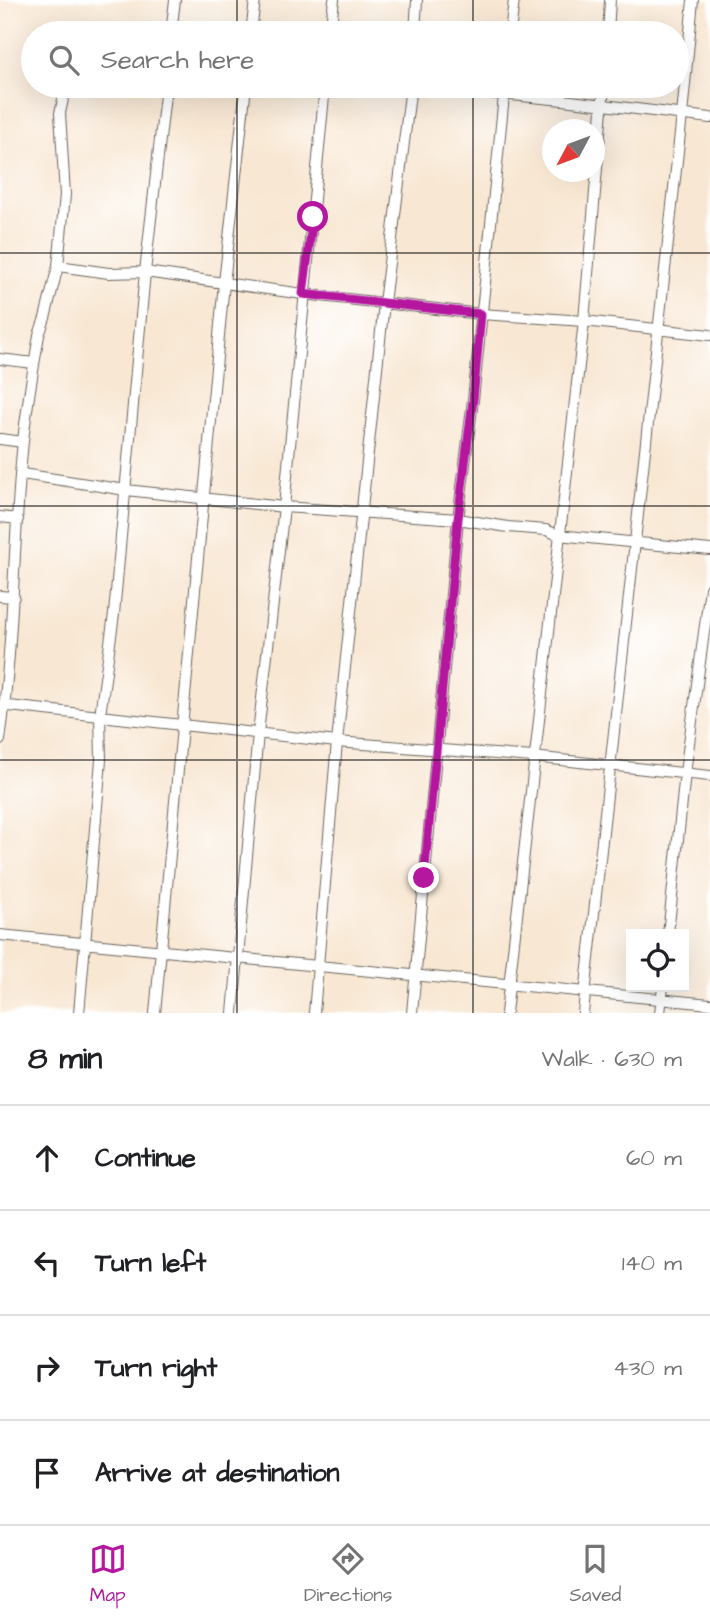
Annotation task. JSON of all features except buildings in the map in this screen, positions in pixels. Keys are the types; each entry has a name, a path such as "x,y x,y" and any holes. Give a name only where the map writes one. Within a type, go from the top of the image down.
{"street":[{"path":"172,21 175,0"},
{"path":"252,21 255,0"},
{"path":"332,21 334,0"},
{"path":"416,21 417,0"},
{"path":"511,21 513,0"},
{"path":"609,21 610,0"},
{"path":"689,42 693,0"},
{"path":"0,740 15,597 23,442 39,335 58,266 65,195 60,113 63,98"},
{"path":"79,1013 101,760 100,715 114,614 145,272 165,98"},
{"path":"155,1013 224,283 245,98"},
{"path":"233,1013 258,733 284,507 324,98"},
{"path":"314,1013 337,742 384,303 411,98"},
{"path":"412,1013 458,519 473,400 503,98"},
{"path":"554,98 710,118"},
{"path":"506,1013 584,320 603,98"},
{"path":"583,1013 684,98"},
{"path":"58,266 109,273 145,272 303,294 481,314 584,320 710,335"},
{"path":"0,359 34,363"},
{"path":"0,439 23,442"},
{"path":"22,474 126,490 284,507 458,519 546,530 558,535 710,550"},
{"path":"0,517 18,519"},
{"path":"669,929 685,773 710,588"},
{"path":"0,596 15,597"},
{"path":"3,705 337,742 533,757 710,776"},
{"path":"0,934 710,1004"},
{"path":"660,1013 662,992"}],"route":[{"path":"313,217 303,294 481,314 458,519 424,878"}]}
